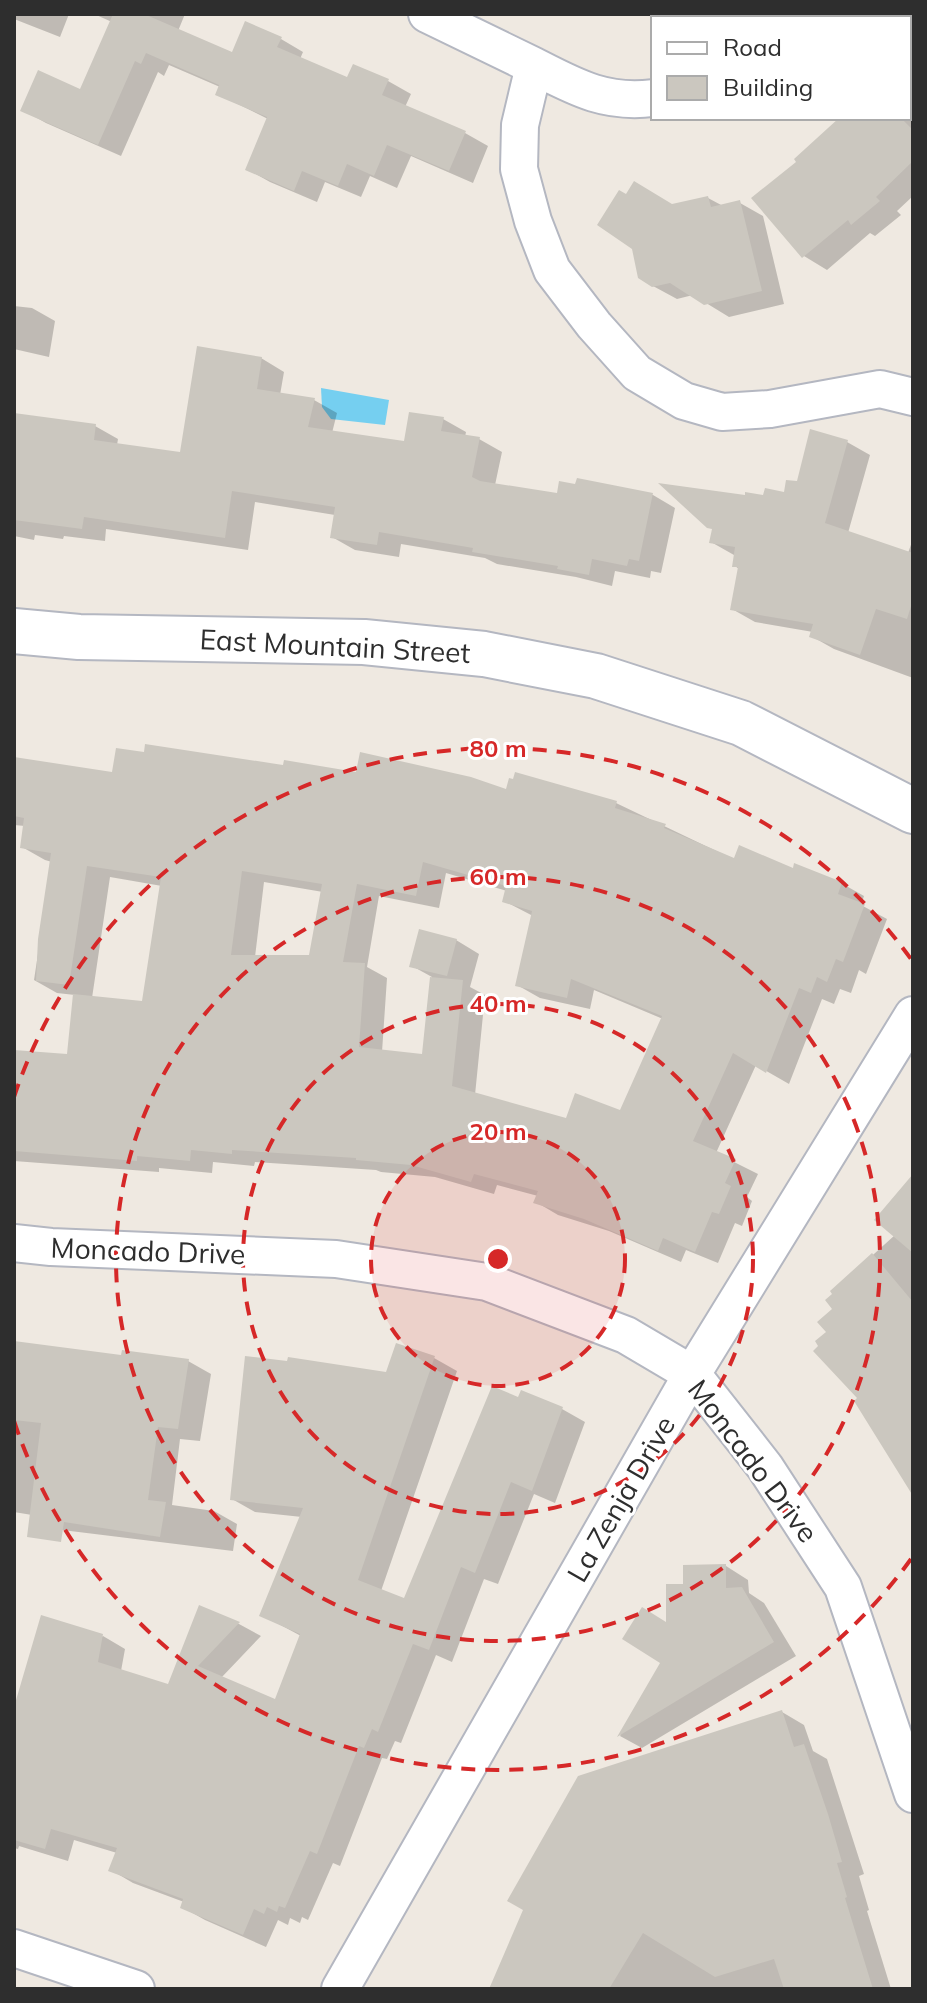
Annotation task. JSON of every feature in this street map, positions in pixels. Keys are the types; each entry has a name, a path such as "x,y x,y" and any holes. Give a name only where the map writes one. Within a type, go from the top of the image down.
{"street":[{"path":"427,14 577,88 627,101 651,98"},
{"path":"534,66 520,125 519,169 533,221 552,270 594,325 637,373 684,401 722,412 770,409 880,389 913,397"},
{"name":"East Mountain Street","path":"14,631 79,637 364,642 484,654 596,676 741,723 913,811"},
{"name":"La Zenja Drive","path":"340,1989 692,1374 913,1015"},
{"name":"Moncado Drive","path":"14,1243 336,1259 487,1282 626,1335 692,1374 765,1467 843,1587 913,1794"},
{"path":"14,1948 136,1989"}],"water":[{"path":"321,388 389,400 385,425 331,419 322,407"}],"building":[{"path":"113,14 144,14 232,52 245,21 282,37 277,47 347,77 353,64 389,79 382,95 466,131 449,171 387,145 374,176 347,164 338,186 302,171 294,191 245,170 267,117 215,95 219,85 146,53 141,64 135,61 98,145 20,111 38,70 80,89"},
{"path":"837,120 903,120 913,130 913,161 876,197 880,201 851,225 848,220 802,258 751,198 796,162 794,159"},
{"path":"634,181 672,204 708,196 711,207 740,200 762,291 704,305 670,283 652,287 638,278 632,249 597,225 619,190 626,194"},
{"path":"197,346 262,357 257,389 315,398 308,427 404,441 409,412 444,417 441,431 480,437 472,477 480,481 557,493 559,481 575,484 577,478 653,493 639,561 629,559 627,566 592,559 589,575 557,569 558,566 472,552 473,548 379,532 377,545 330,538 335,507 232,491 225,538 84,517 82,529 14,520 14,413 96,424 94,440 180,452"},
{"path":"810,429 848,440 825,523 913,553 913,600 907,619 876,609 860,655 809,637 813,624 730,610 738,567 732,567 735,547 709,543 712,529 707,528 658,483 745,495 745,492 763,495 765,488 784,492 786,480 797,481"},
{"path":"145,744 283,765 284,760 356,772 360,752 471,777 506,789 509,778 513,779 515,772 617,801 615,808 666,824 664,828 734,858 739,845 793,868 794,863 842,882 838,894 865,904 843,962 836,959 827,982 817,977 811,993 799,988 766,1073 733,1053 693,1141 736,1159 725,1183 731,1186 719,1214 712,1212 695,1252 663,1238 658,1251 584,1219 533,1203 538,1191 474,1174 471,1182 411,1165 232,1150 232,1154 191,1150 190,1161 137,1156 137,1161 14,1151 14,1050 67,1054 73,994 142,1001 161,877 87,866 69,985 36,981 38,939 51,853 20,848 24,818 14,816 14,757 112,772 116,748 144,752","holes":["423,862 506,886 502,902 532,911 515,986 567,998 571,979 662,1016 620,1110 575,1093 566,1118 452,1086 463,980 430,977 422,1054 359,1047 365,963 343,962 357,884 416,896","242,871 322,884 309,955 231,955"]},
{"path":"419,929 457,939 447,976 409,967"},
{"path":"913,1174 913,1253 874,1220"},
{"path":"872,1253 913,1302 913,1496 854,1401 857,1398 813,1351 818,1346 815,1341 826,1332 817,1322 832,1309 825,1300 832,1294 830,1291"},
{"path":"14,1341 121,1355 122,1350 189,1359 178,1429 158,1427 148,1500 166,1502 160,1537 64,1522 61,1542 27,1537 41,1423 14,1420"},
{"path":"396,1343 435,1356 358,1580 404,1598 492,1386 518,1397 521,1390 563,1407 532,1491 511,1482 475,1573 461,1567 429,1650 413,1644 378,1732 372,1729 364,1748 359,1746 317,1854 310,1851 285,1908 279,1906 277,1912 267,1907 264,1914 254,1909 243,1935 180,1908 183,1899 108,1871 117,1848 51,1829 45,1849 14,1840 14,1707 41,1615 103,1634 98,1662 168,1684 199,1605 240,1622 198,1666 275,1699 300,1634 259,1616 303,1508 230,1500 245,1356 287,1361 288,1357 386,1372"},
{"path":"726,1564 726,1588 742,1587 774,1642 617,1737 660,1663 622,1639 642,1607 666,1622 666,1584 683,1584 683,1565"},
{"path":"782,1710 794,1747 804,1744 828,1814 842,1862 837,1863 845,1898 873,1989 784,1989 774,1959 715,1977 643,1933 609,1989 489,1989 523,1910 507,1901 578,1776"}]}
